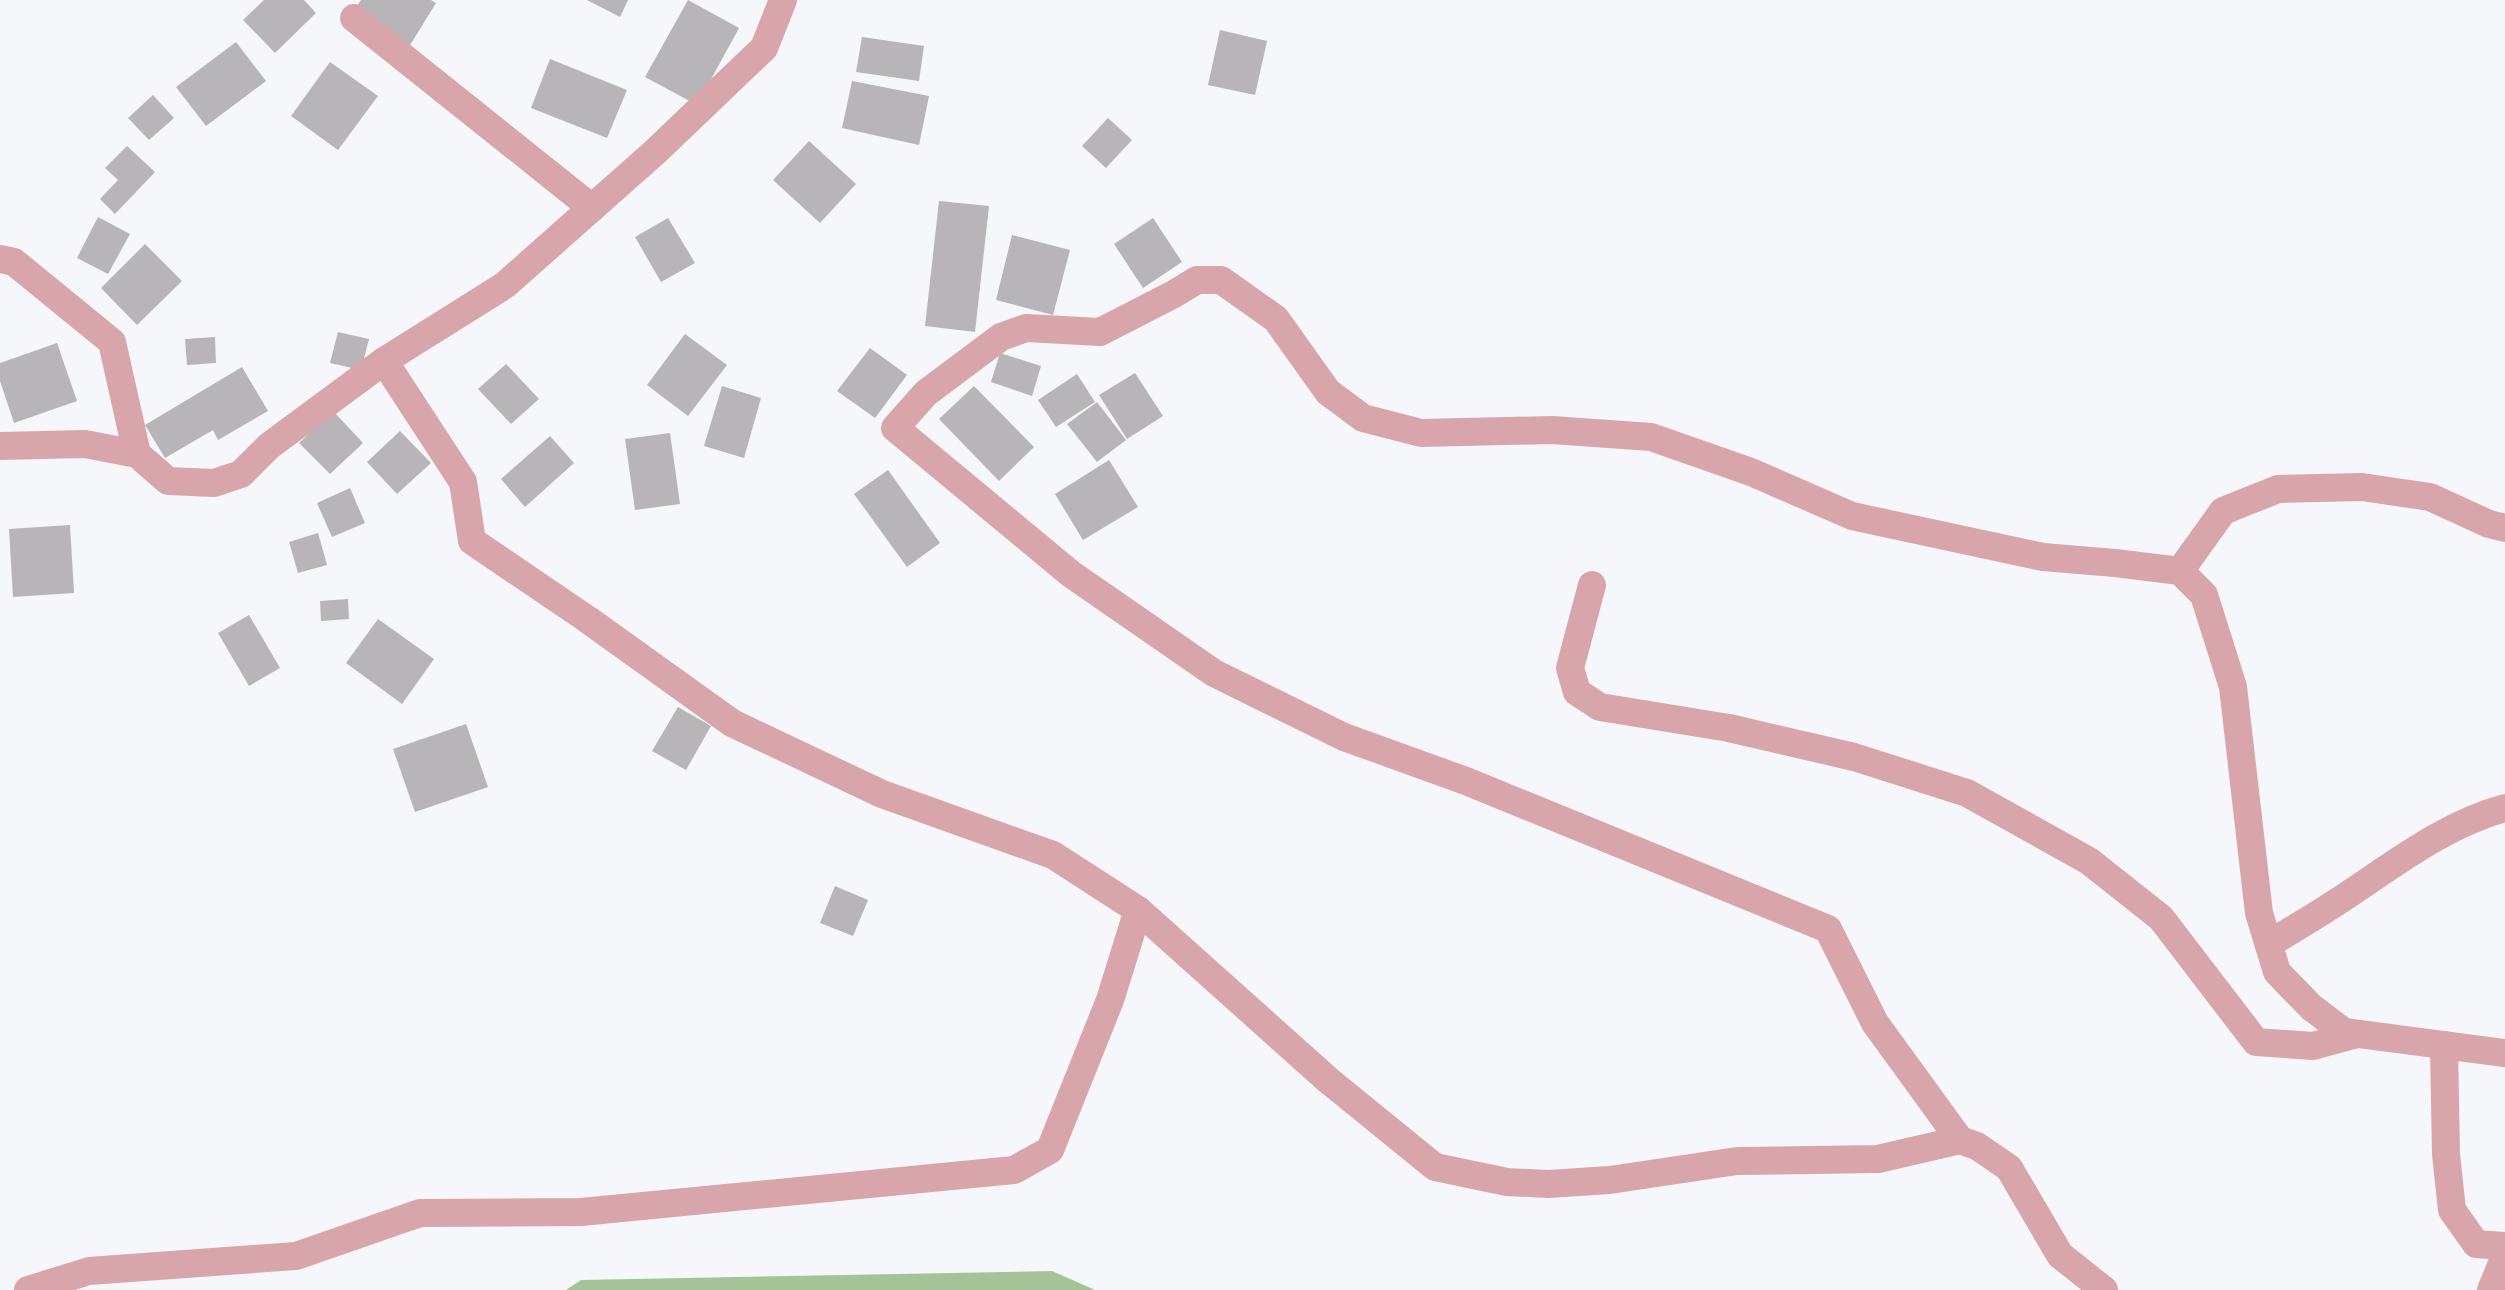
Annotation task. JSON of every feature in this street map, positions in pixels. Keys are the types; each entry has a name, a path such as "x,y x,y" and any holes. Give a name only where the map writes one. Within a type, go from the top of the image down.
{"street":[{"path":"0,446 85,444 137,454 168,481 214,483 241,474 269,446 384,361 505,285 592,208 764,48 783,0"},
{"path":"354,18 592,208"},
{"path":"0,259 14,262 112,342 137,454"},
{"path":"1960,1140 1875,1023 1828,928 1466,781 1344,737 1214,672 1071,574 894,428 926,393 1001,337 1026,328 1100,332 1174,294 1196,280 1221,280 1276,319 1328,392 1363,418 1421,433 1552,430 1651,437 1752,472 1852,516 2043,557 2115,562 2180,571 2204,595 2234,687 2259,913 2277,972 2304,1000 2344,1032 2505,1053"},
{"path":"384,361 463,482 472,541 732,723 882,794 1053,855 1138,910 1328,1080 1435,1167 1507,1182 1548,1184 1610,1180 1737,1161 1878,1159 1960,1140 1977,1146 2008,1168 2060,1255 2104,1290"},
{"path":"2180,571 2223,511 2278,489 2362,487 2430,497 2489,524 2505,528"},
{"path":"1592,586 1570,668 1577,692 1600,707 1729,728 1854,757 1967,793 2089,861 2161,918 2256,1042 2313,1046 2357,1034"},
{"path":"2269,944 2346,896 2412,850 2486,813 2505,808"},
{"path":"28,1290 89,1271 296,1256 420,1213 581,1212 1014,1170 1050,1150 1110,1000 1138,910"},
{"path":"2444,1045 2446,1154 2452,1210 2476,1244 2505,1246"},
{"path":"2491,1290 2505,1256"}],"green space":[{"path":"1052,1271 1095,1290 566,1290 581,1280"}],"building":[{"path":"264,0 304,0 316,13 275,53 243,20"},
{"path":"361,0 431,0 436,3 404,55 347,22"},
{"path":"587,0 628,0 620,17"},
{"path":"688,0 739,28 697,105 645,77"},
{"path":"1220,30 1267,41 1255,95 1208,85"},
{"path":"862,37 924,46 919,81 856,72"},
{"path":"236,42 266,81 206,126 176,87"},
{"path":"550,59 627,90 607,138 531,108"},
{"path":"330,62 378,96 338,150 291,116"},
{"path":"852,81 929,96 919,145 842,128"},
{"path":"153,95 174,118 149,140 128,118"},
{"path":"1108,118 1132,140 1106,168 1082,146"},
{"path":"809,141 856,184 820,223 773,180"},
{"path":"127,146 155,172 115,214 100,199 118,180 105,168"},
{"path":"939,201 989,206 975,332 925,326"},
{"path":"98,217 130,234 108,274 77,258"},
{"path":"668,218 695,263 661,282 635,237"},
{"path":"1153,218 1182,262 1143,288 1114,244"},
{"path":"1012,235 1070,250 1053,315 996,300"},
{"path":"145,244 182,281 137,325 101,288"},
{"path":"338,332 369,339 361,370 330,363"},
{"path":"685,334 727,365 688,416 647,385"},
{"path":"215,337 216,363 187,365 185,339"},
{"path":"57,343 77,401 14,423 0,381 0,363"},
{"path":"870,348 907,375 875,418 837,391"},
{"path":"1000,353 1041,366 1032,396 991,382"},
{"path":"506,364 539,399 511,424 478,389"},
{"path":"242,367 268,411 218,440 213,430 165,458 145,425"},
{"path":"1135,373 1163,416 1127,439 1099,395"},
{"path":"1077,374 1095,402 1056,427 1038,400"},
{"path":"722,386 761,398 744,458 704,446"},
{"path":"974,386 1034,447 999,481 939,419"},
{"path":"1097,402 1126,440 1097,462 1067,424"},
{"path":"333,411 363,443 330,474 299,443"},
{"path":"400,431 431,463 397,494 367,462"},
{"path":"670,433 680,504 635,510 625,439"},
{"path":"550,436 574,463 525,507 501,479"},
{"path":"1109,460 1138,507 1083,540 1055,494"},
{"path":"888,470 940,543 907,567 854,494"},
{"path":"350,488 365,523 332,537 317,503"},
{"path":"70,525 74,593 13,597 9,529"},
{"path":"318,533 327,565 298,573 289,542"},
{"path":"348,599 349,619 321,621 320,601"},
{"path":"249,615 280,668 249,686 218,633"},
{"path":"378,619 434,659 402,704 346,663"},
{"path":"678,707 711,726 686,770 652,751"},
{"path":"466,724 488,787 415,812 393,749"},
{"path":"835,886 868,900 853,936 820,923"}]}
